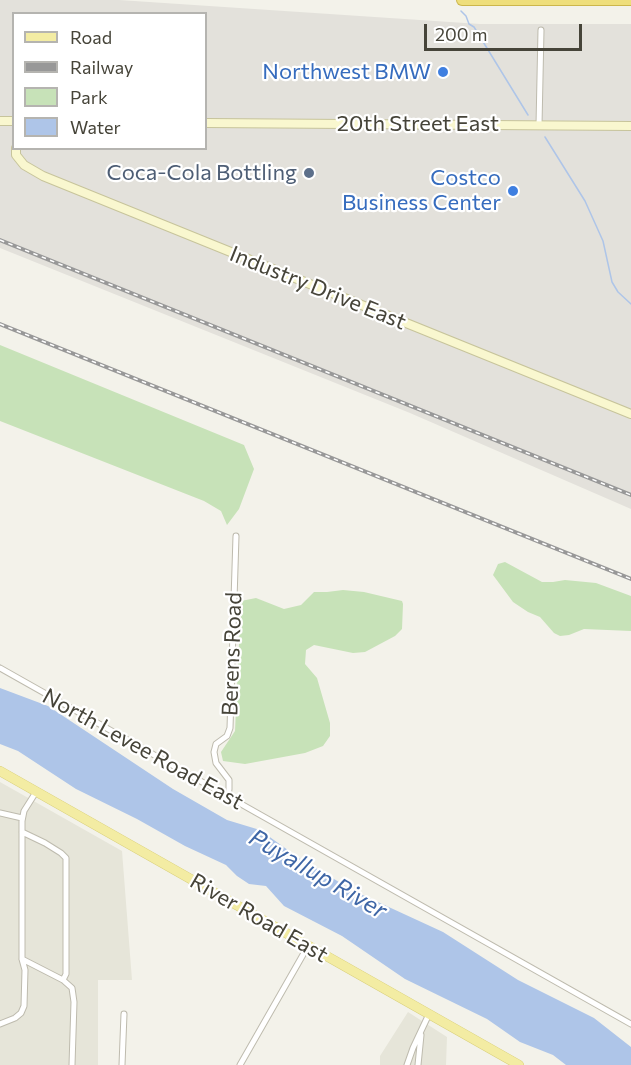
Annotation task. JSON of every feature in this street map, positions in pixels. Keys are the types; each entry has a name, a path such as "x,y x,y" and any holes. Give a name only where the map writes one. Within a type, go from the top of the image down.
{"highway":[{"path":"462,0 631,0"}],"main road":[{"name":"River Road East","path":"0,771 519,1065"}],"street":[{"path":"539,125 541,30"},
{"name":"20th Street East","path":"207,123 631,126"},
{"name":"Industry Drive East","path":"16,150 16,155 24,165 43,176 631,414"},
{"name":"Berens Road","path":"228,796 229,780 216,763 214,752 216,744 227,736 230,728 236,536"},
{"name":"North Levee Road East","path":"0,668 631,1024"},
{"path":"0,1024 15,1018 23,1009 25,970 22,959 22,818 36,792"},
{"path":"0,813 22,818"},
{"path":"22,832 45,843 66,858 66,974 63,980"},
{"path":"240,1065 308,946"},
{"path":"22,959 63,980 72,988 72,1065"},
{"path":"122,1065 124,1014"},
{"path":"407,1065 429,1014"},
{"path":"418,1065 421,1033"}],"shaded area":[{"path":"0,0 119,0 480,24 631,24 631,509 410,413 0,248"},
{"path":"0,782 122,851 132,980 98,980 98,1065 0,1065"},
{"path":"408,1012 447,1037 446,1065 380,1065 380,1056"}],"green space":[{"path":"0,345 244,445 254,469 239,509 227,525 221,511 204,501 0,421"},
{"path":"505,562 542,582 565,580 596,583 631,596 631,631 584,629 569,635 560,636 554,633 540,617 513,602 493,575 498,564"},
{"path":"343,590 364,592 402,601 402,629 395,636 365,652 353,653 314,645 306,650 305,664 317,678 330,723 330,736 323,746 305,753 245,764 223,761 221,752 235,731 241,601 256,598 284,609 301,605 314,592"}],"water":[{"name":"Puyallup River","path":"0,688 48,706 173,789 227,820 260,830 299,858 354,891 443,932 518,980 594,1018 631,1047 631,1065 566,1065 553,1055 520,1042 487,1019 405,979 342,936 284,906 266,886 249,884 226,865 76,789 18,751 0,744"}],"waterway":[{"path":"461,11 469,24 474,27 528,115"},
{"path":"545,137 585,201 603,241 612,282 618,292 631,304"}],"railway":[{"path":"0,240 631,495"},
{"path":"0,324 631,579"}],"place":[{"name":"Northwest BMW","path":"443,72"},
{"name":"Coca-Cola Bottling","path":"309,173"},
{"name":"Costco Business Center","path":"513,191"}]}
